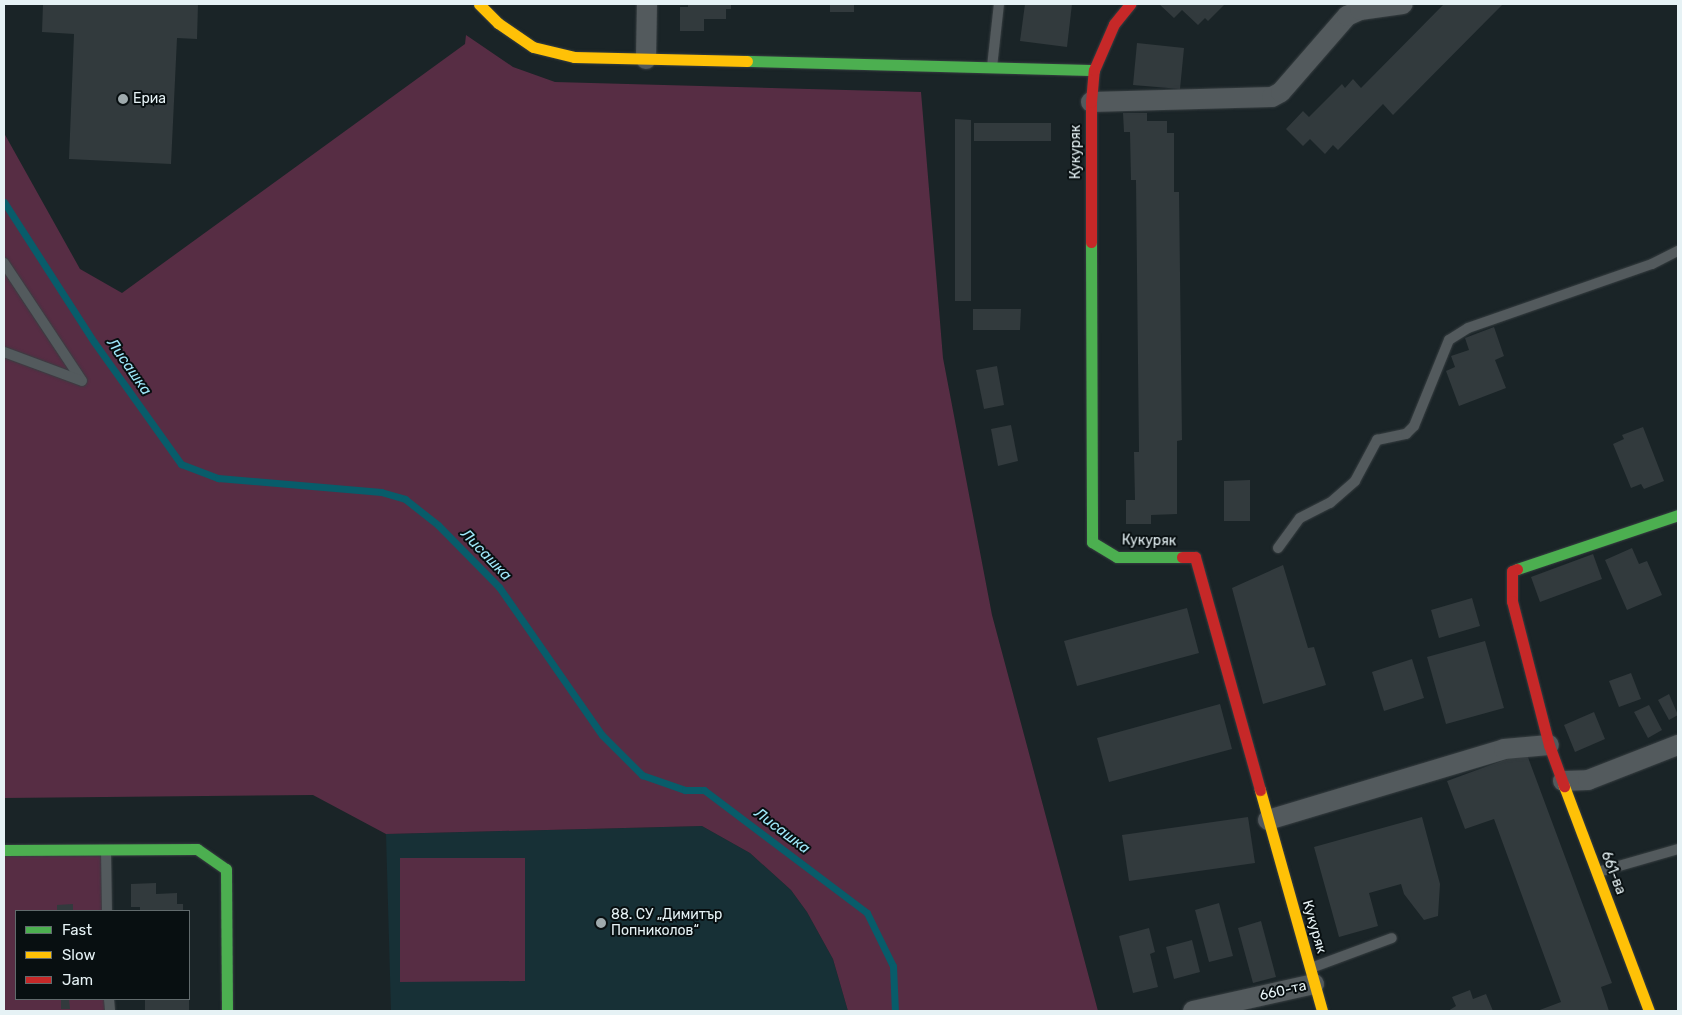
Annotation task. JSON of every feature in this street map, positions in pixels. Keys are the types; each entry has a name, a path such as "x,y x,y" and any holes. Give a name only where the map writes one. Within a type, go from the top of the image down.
{"street":[{"path":"479,4 498,23 533,46 574,57 1094,70"},
{"path":"646,59 647,4"},
{"name":"Кукуряк","path":"1130,4 1114,24 1094,70 1091,102 1092,542 1117,557 1195,557 1322,1011"},
{"path":"1091,102 1272,97 1281,92 1347,16 1360,10 1403,4"},
{"name":"661-ва","path":"1649,1011 1549,745 1512,601 1512,571 1678,515"},
{"path":"1268,820 1504,749 1549,745"},
{"path":"1563,781 1588,780 1678,745"},
{"path":"4,850 197,849 226,869 226,1011"},
{"name":"660-та","path":"1194,1011 1312,976"}],"lane":[{"path":"992,67 999,4"},
{"path":"1278,548 1300,518 1330,503 1355,481 1377,440 1406,434 1414,426 1449,340 1468,328 1652,264 1678,251"},
{"path":"4,263 82,380 4,352"},
{"path":"106,850 107,910"},
{"path":"1597,873 1678,850"},
{"path":"1312,976 1392,938"}],"shaded area":[{"path":"466,35 513,67 555,82 921,92 943,358 992,615 1098,1011 848,1011 833,959 807,912 791,890 750,853 702,826 386,834 313,795 4,798 4,133 80,269 122,293 465,44"},
{"name":"88. СУ „Димитър Попниколов“","path":"702,826 750,853 791,890 807,912 833,959 848,1011 391,1011 386,834"},
{"path":"4,850 106,850 107,910 15,910 15,1000 109,1000 110,1011 4,1011"},
{"path":"400,858 525,858 525,981 400,982"}],"building":[{"name":"Ериа","path":"43,4 198,4 197,39 177,38 171,164 69,159 74,34 42,32"},
{"path":"688,4 731,4 731,9 726,9 726,19 704,19 704,31 680,31 680,7 688,7"},
{"path":"830,4 854,4 854,12 830,12"},
{"path":"1025,4 1072,4 1067,47 1020,41"},
{"path":"1159,4 1225,4 1208,21 1205,18 1198,25 1182,10 1174,18"},
{"path":"1444,4 1503,4 1393,115 1383,104 1338,150 1333,145 1325,154 1310,139 1303,146 1286,129 1303,111 1309,117 1342,84 1345,88 1353,79 1361,88"},
{"path":"1137,43 1184,48 1180,89 1133,85"},
{"path":"1123,113 1147,113 1147,121 1167,121 1167,133 1174,133 1174,192 1179,192 1182,440 1177,441 1177,514 1151,515 1151,524 1126,524 1126,500 1135,500 1134,452 1139,452 1136,180 1131,180 1130,132 1124,132"},
{"path":"955,119 971,120 971,301 955,301"},
{"path":"974,123 1051,123 1051,141 974,141"},
{"path":"973,309 1021,309 1020,330 973,330"},
{"path":"1494,327 1504,356 1495,360 1506,388 1459,406 1446,371 1455,367 1451,356 1469,350 1465,338"},
{"path":"997,366 1004,405 984,409 976,370"},
{"path":"1011,425 1018,461 998,466 991,429"},
{"path":"1643,427 1664,481 1644,489 1641,484 1631,488 1613,444 1624,439 1622,435"},
{"path":"1250,480 1250,521 1224,521 1224,481"},
{"path":"1632,548 1639,564 1647,561 1662,595 1627,610 1605,560"},
{"path":"1593,554 1602,579 1540,602 1531,577"},
{"path":"1283,565 1308,648 1314,647 1326,685 1263,704 1232,588"},
{"path":"1472,598 1480,626 1439,638 1431,610"},
{"path":"1187,608 1199,653 1077,686 1064,641"},
{"path":"1485,641 1504,708 1446,724 1427,657"},
{"path":"1412,659 1424,698 1384,711 1372,672"},
{"path":"1631,673 1641,699 1619,707 1609,681"},
{"path":"1669,694 1678,715 1669,720 1658,700"},
{"path":"1220,704 1232,749 1109,782 1097,738"},
{"path":"1649,705 1662,730 1648,738 1634,712"},
{"path":"1594,712 1605,739 1575,752 1564,725"},
{"path":"1526,752 1612,983 1601,987 1609,1011 1537,1011 1561,1002 1494,819 1465,829 1447,781"},
{"path":"1248,817 1255,863 1129,881 1122,835"},
{"path":"1422,817 1440,884 1438,916 1424,920 1404,894 1401,884 1369,893 1378,926 1339,937 1314,847"},
{"path":"156,883 156,894 177,893 177,904 183,904 183,910 140,910 140,907 131,907 131,884"},
{"path":"1219,903 1233,956 1209,962 1195,910"},
{"path":"73,904 73,910 57,910 57,905"},
{"path":"1261,921 1276,977 1253,983 1238,928"},
{"path":"1149,928 1155,952 1150,954 1158,987 1133,993 1119,936"},
{"path":"1192,940 1200,972 1174,979 1166,947"},
{"path":"1470,990 1473,999 1486,994 1493,1011 1448,1011 1456,1006 1452,997"},
{"path":"61,1000 69,1000 70,1009 61,1009"},
{"path":"145,1000 189,1000 189,1011 145,1011"}],"waterway":[{"name":"Лисашка","path":"4,202 94,342 181,464 218,478 381,492 405,499 438,525 499,587 602,735 642,775 685,790 704,790 867,913 893,966 895,1011"}],"traffic: fast":[{"path":"747,61 1094,70"},
{"path":"1091,242 1092,542 1117,557 1182,557"},
{"path":"1517,569 1678,515"},
{"path":"4,850 197,849 226,869 227,1011"}],"traffic: slow":[{"path":"479,4 498,23 533,47 574,57 747,61"},
{"path":"1564,786 1649,1011"},
{"path":"1260,790 1322,1011"}],"traffic: jam":[{"path":"1091,242 1091,102 1094,70 1114,24 1130,4"},
{"path":"1182,557 1195,557 1260,790"},
{"path":"1517,569 1512,571 1512,601 1549,745 1564,786"}],"place":[{"name":"Ериа","path":"123,99"},
{"name":"88. СУ „Димитър Попниколов“","path":"601,923"}]}
